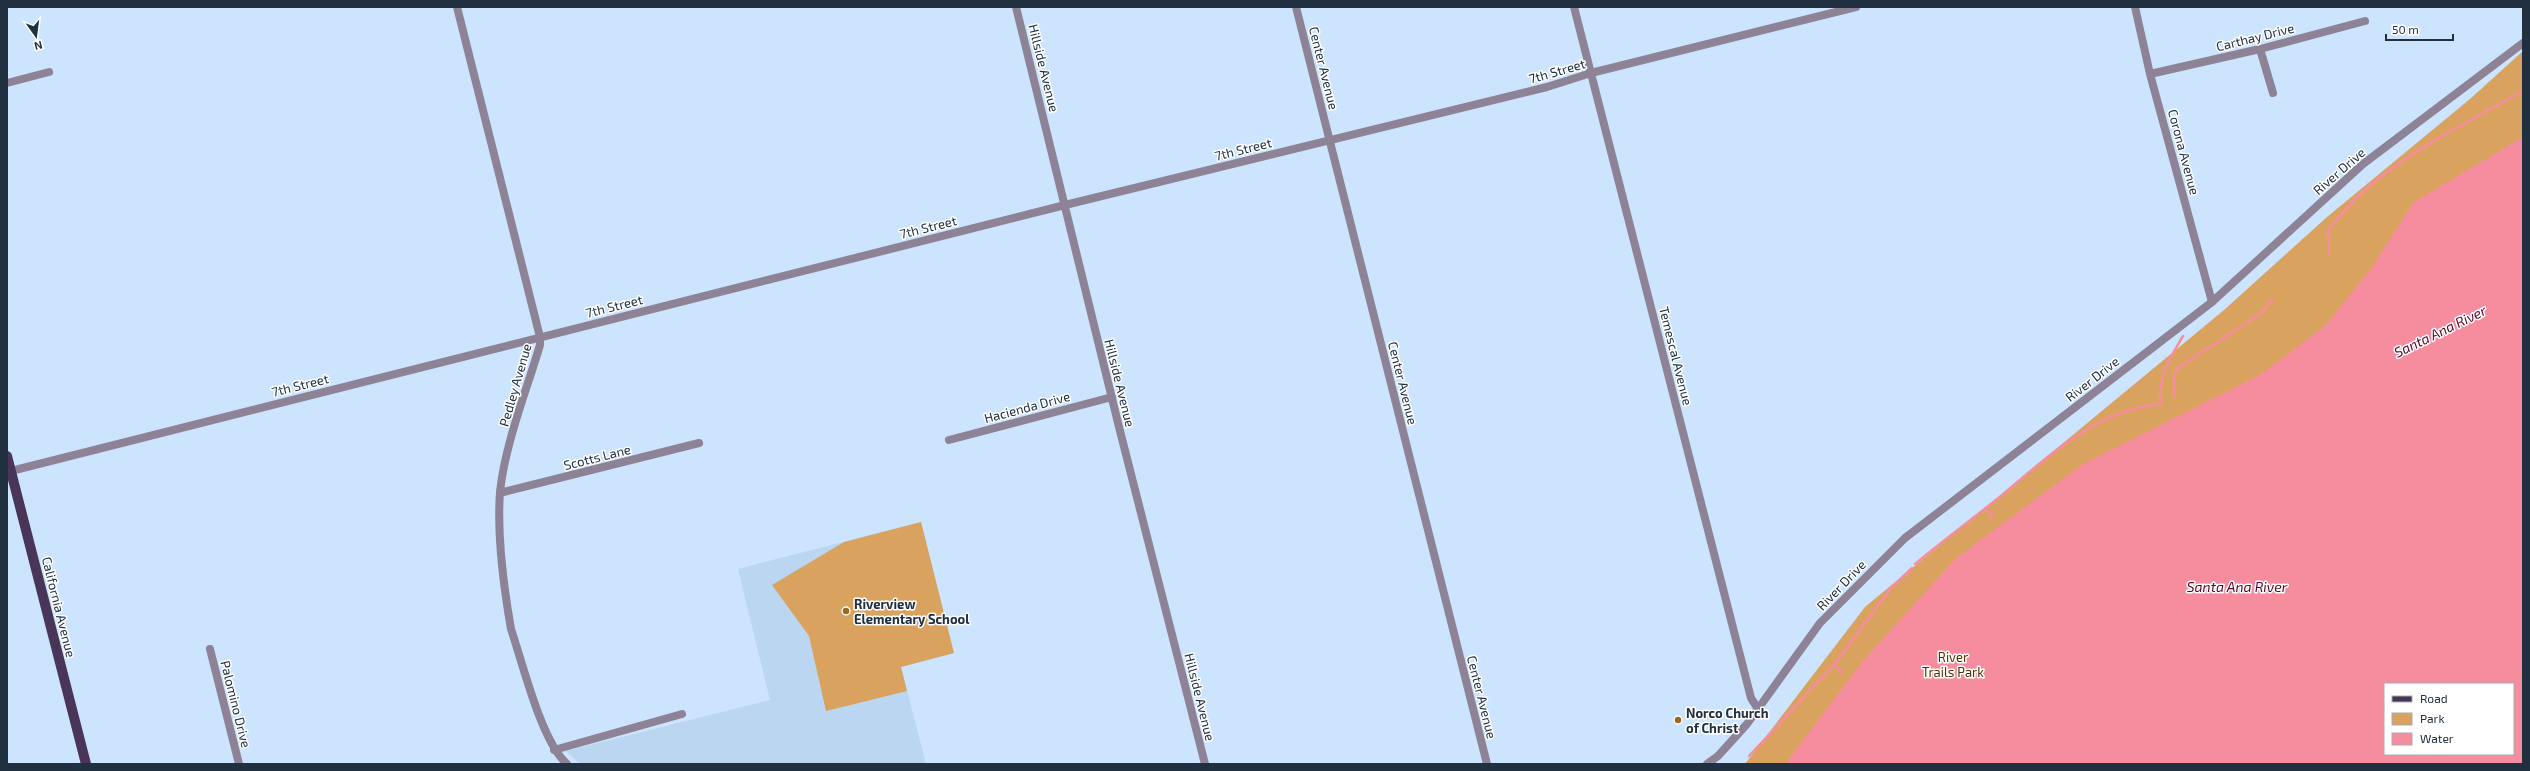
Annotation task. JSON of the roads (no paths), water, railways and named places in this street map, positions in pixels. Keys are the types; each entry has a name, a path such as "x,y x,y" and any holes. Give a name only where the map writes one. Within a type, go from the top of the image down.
{"main road":[{"name":"California Avenue","path":"7,456 9,472 86,764"}],"street":[{"name":"Pedley Avenue","path":"457,7 540,337 540,345 504,466 500,494 502,553 511,630 545,729 554,750 567,764"},
{"name":"Hillside Avenue","path":"1016,7 1066,205 1112,397 1205,764"},
{"name":"Center Avenue","path":"1296,7 1487,764"},
{"name":"Temescal Avenue","path":"1574,7 1751,698 1758,709"},
{"name":"7th Street","path":"9,472 1066,205 1547,87 1591,73 1856,7"},
{"name":"Corona Avenue","path":"2135,7 2150,74 2212,302"},
{"name":"Carthay Drive","path":"2150,74 2260,49 2365,21"},
{"name":"River Drive","path":"1707,764 1718,756 1758,709 1820,623 1904,538 2212,302 2363,164 2523,44"},
{"path":"2260,49 2273,93"},
{"path":"7,83 49,72"},
{"name":"Hacienda Drive","path":"949,440 1112,397"},
{"name":"Scotts Lane","path":"500,494 699,443"},
{"name":"Palomino Drive","path":"210,649 239,764"},
{"path":"554,750 682,714"}],"water":[{"name":"Santa Ana River","path":"2523,137 2523,764 1787,764 1789,759 1863,661 1955,559 2083,464 2260,375 2325,326 2372,267 2414,202"}],"waterway":[{"path":"2329,253 2328,230 2352,202 2374,182 2414,153 2523,91"},
{"path":"2174,396 2174,375 2179,367 2260,314 2273,299"},
{"path":"1915,564 2055,451 2074,438 2093,426 2114,416 2136,408 2160,404 2163,376 2183,336"},
{"path":"1986,508 1992,517"},
{"path":"1834,665 1891,588 1912,568"},
{"path":"1749,756 1834,665 1842,672"}],"place":[{"name":"Riverview Elementary School","path":"846,611"},
{"name":"Norco Church of Christ","path":"1678,720"}],"park label":[{"name":"River Trails Park","path":"1953,664"}]}
